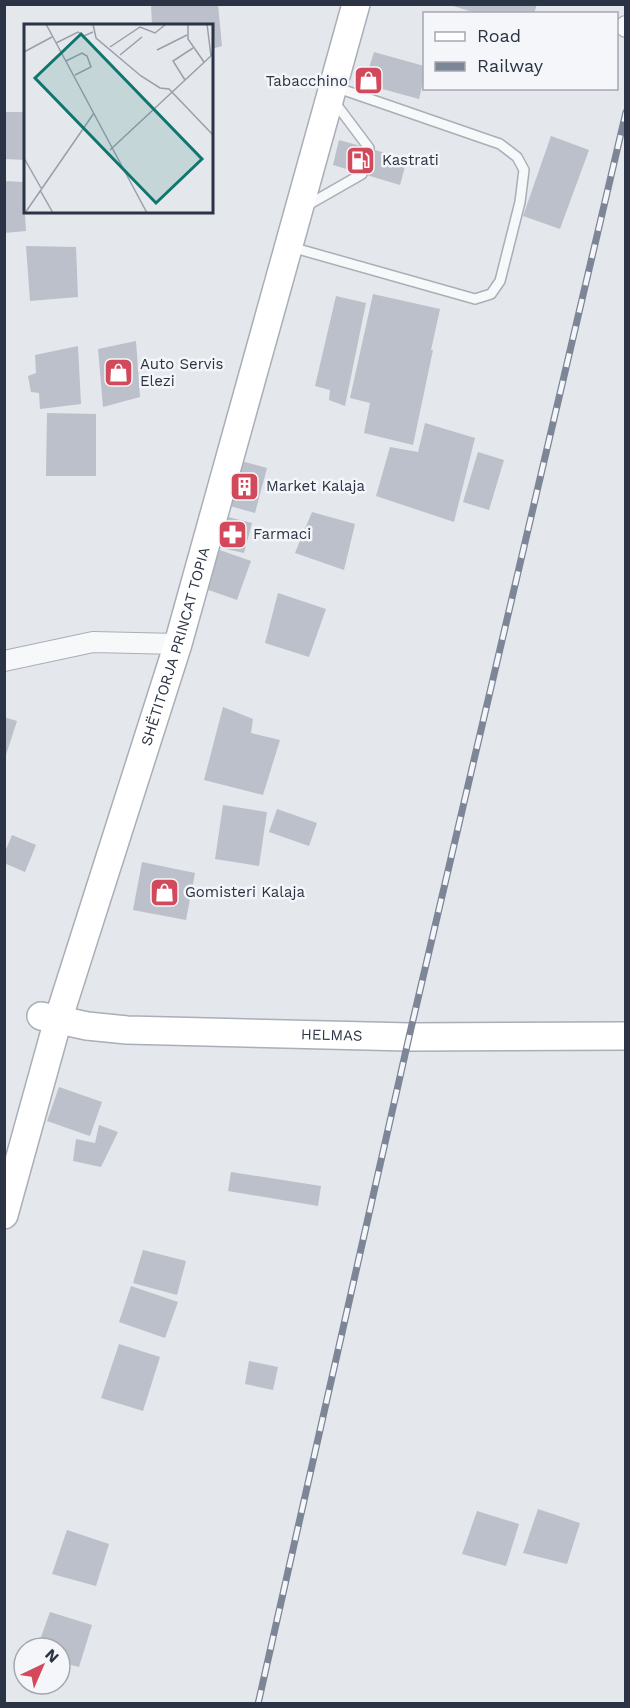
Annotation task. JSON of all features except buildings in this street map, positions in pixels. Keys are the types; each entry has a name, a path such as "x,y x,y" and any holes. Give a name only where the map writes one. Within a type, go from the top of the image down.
{"main road":[{"name":"SHËTITORJA PRINCAT TOPIA","path":"4,1215 49,1018 178,644 356,4"},
{"name":"HELMAS","path":"49,1018 127,1030 408,1036 626,1036"}],"street":[{"path":"4,661 93,642 178,644"}],"lane":[{"path":"332,91 369,148"},
{"path":"288,247 475,299 491,294 500,281 520,202 524,170 517,157 500,144 332,91"},
{"path":"298,210 362,174"}],"railway":[{"path":"258,1704 409,1037 626,112"}],"place":[{"name":"Tabacchino","path":"369,81"},
{"name":"Kastrati","path":"361,160"},
{"name":"Auto Servis Elezi","path":"119,373"},
{"name":"Market Kalaja","path":"245,486"},
{"name":"Farmaci","path":"232,534"},
{"name":"Gomisteri Kalaja","path":"164,892"}]}
